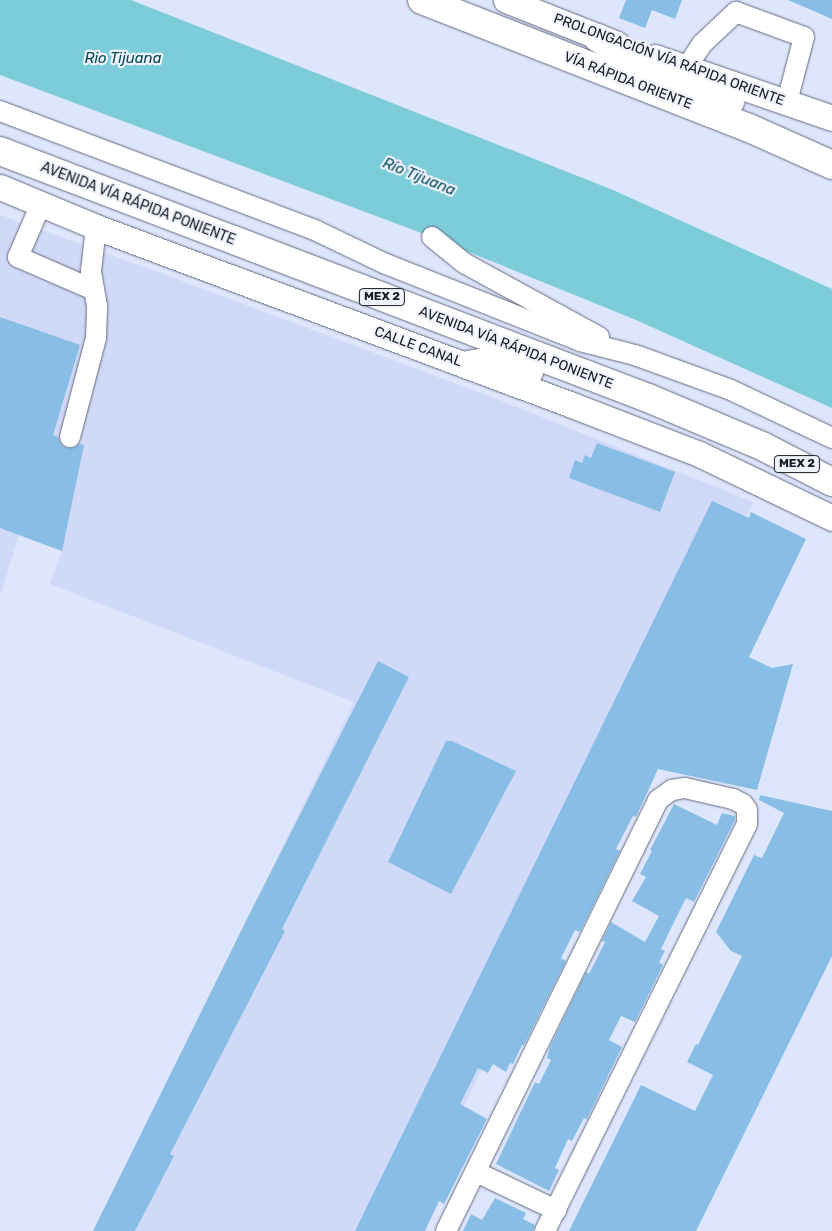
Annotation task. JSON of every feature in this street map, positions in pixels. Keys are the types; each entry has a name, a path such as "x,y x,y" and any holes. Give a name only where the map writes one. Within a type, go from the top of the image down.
{"highway":[{"name":"VÍA RÁPIDA ORIENTE","path":"422,0 749,128 832,165"},
{"path":"598,38 651,68 832,146"},
{"name":"AVENIDA VÍA RÁPIDA PONIENTE","path":"0,151 639,395 762,446 832,482"},
{"path":"468,365 495,360 731,445 762,446"}],"main road":[{"name":"PROLONGACIÓN VÍA RÁPIDA ORIENTE","path":"506,0 598,38 832,118"},
{"name":"CALLE CANAL","path":"0,186 96,226 468,365 699,454 832,518"}],"street":[{"path":"686,68 702,44 736,12 804,37 787,102"},
{"path":"0,111 317,231 386,264 580,341 634,355 731,390 832,438"},
{"path":"41,204 18,257 94,290"},
{"path":"70,437 96,338 98,320 91,271 96,226"},
{"path":"432,236 464,264 634,355"},
{"path":"446,1231 658,800 672,790 686,788 733,799 743,804 747,810 747,824 545,1231"},
{"path":"476,1172 556,1210"}],"shaded area":[{"path":"0,215 502,401 753,502 468,1098 400,1231 93,1231 354,702 50,584 62,551 19,535 0,596"}],"water":[{"name":"Rio Tijuana","path":"0,0 131,0 613,190 832,289 832,408 636,320 432,237 0,75"}],"building":[{"path":"626,0 682,0 675,19 652,10 645,28 619,18"},
{"path":"788,0 832,0 832,19"},
{"path":"0,317 80,345 53,435 58,437 61,445 67,448 74,448 79,444 84,445 62,551 0,528"},
{"path":"597,443 675,472 660,512 569,478 575,460 582,463 585,455 591,458"},
{"path":"712,501 749,518 751,512 806,539 749,657 772,668 793,664 757,790 658,769 636,817 633,816 616,849 620,851 580,932 575,930 561,958 566,961 513,1064 510,1063 506,1072 493,1064 488,1073 478,1068 460,1104 487,1119 444,1204 439,1201 425,1231 355,1231"},
{"path":"378,661 409,677 282,929 285,931 170,1154 174,1156 135,1231 93,1231 249,915"},
{"path":"446,741 452,741 516,771 451,894 388,862"},
{"path":"760,795 832,811 832,956 696,1231 569,1231 641,1085 695,1111 713,1075 687,1062 696,1044 698,1045 742,956 731,951 716,932 754,855 762,858 784,813 759,800"},
{"path":"674,804 717,825 722,813 735,816 735,820 694,902 686,898 673,924 661,949 665,951 659,962 663,965 635,1022 621,1016 609,1040 622,1047 587,1119 584,1118 572,1141 568,1139 555,1168 559,1170 549,1191 496,1164 535,1082 539,1084 551,1060 547,1058 550,1047 586,972 589,974 605,942 602,941 611,922 645,942 659,916 632,901 646,877 640,874 652,851 650,850"},
{"path":"495,1198 526,1213 523,1219 535,1225 533,1231 463,1231 471,1214 482,1220"}],"water label":[{"name":"Río Tijuana","path":"419,177"}]}
